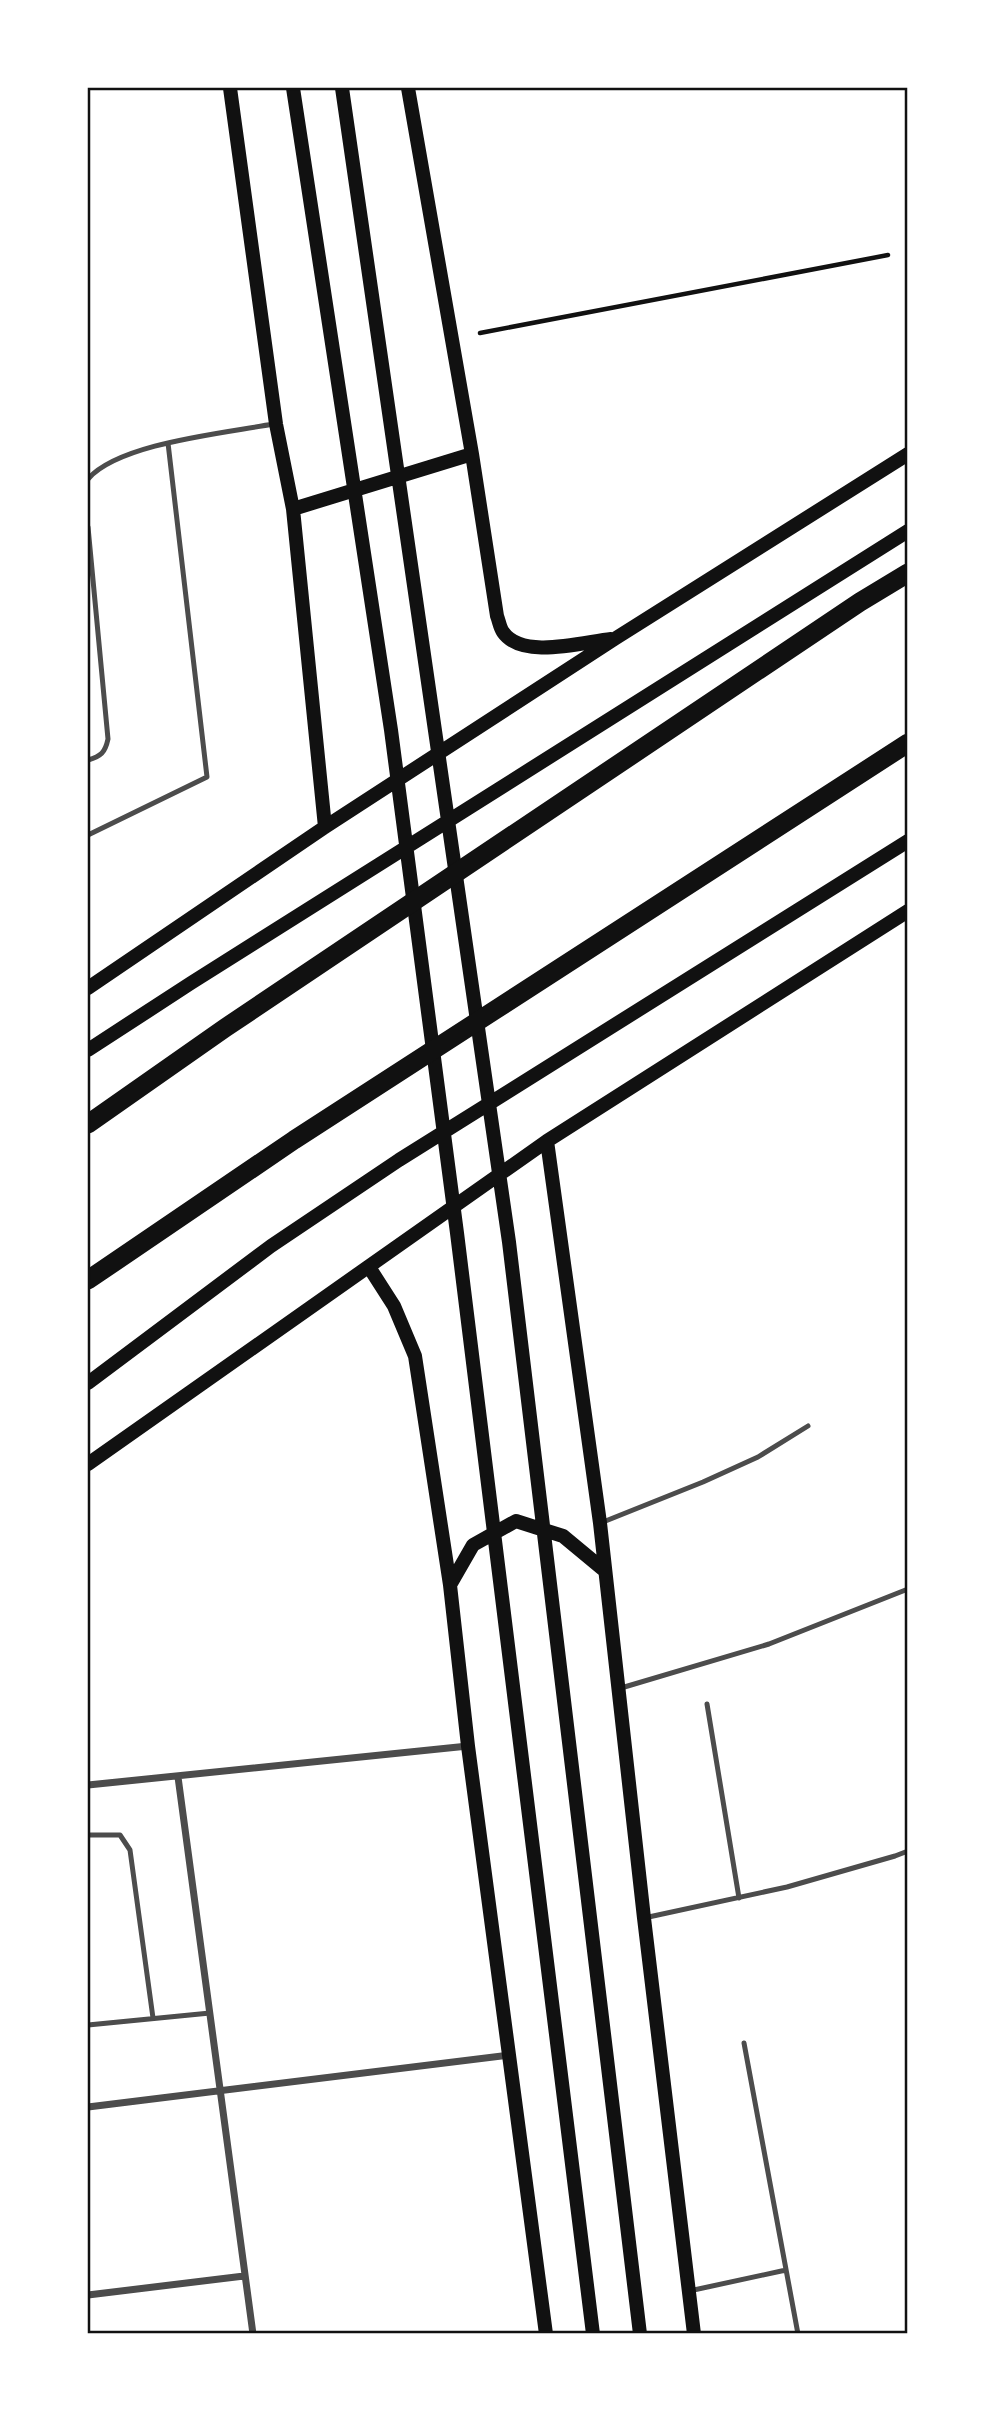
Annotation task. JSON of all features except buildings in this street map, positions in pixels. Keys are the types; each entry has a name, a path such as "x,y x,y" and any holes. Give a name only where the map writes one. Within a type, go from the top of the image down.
{"highway":[{"path":"88,1124 237,1020 836,617 908,573"},
{"path":"88,1280 294,1140 908,743"}],"main road":[{"path":"230,88 276,424 293,509 325,827"},
{"path":"293,88 391,730 460,1260 593,2333"},
{"path":"342,88 509,1242 640,2333"},
{"path":"408,88 472,454 490,581 503,633 517,644 537,649 616,638"},
{"path":"293,509 472,454"},
{"path":"88,988 325,827 616,638 908,454"},
{"path":"88,1050 908,531"},
{"path":"88,1383 271,1246 399,1160 908,842"},
{"path":"88,1464 547,1141 908,911"},
{"path":"547,1141 600,1523 694,2333"},
{"path":"369,1267 394,1306 415,1356 450,1585 468,1746 546,2333"},
{"path":"450,1585 473,1545 516,1521 563,1536 604,1570"}],"street":[{"path":"88,1785 468,1746"},
{"path":"177,1777 253,2333"},
{"path":"88,2107 510,2055"},
{"path":"88,2295 244,2276"}],"lane":[{"path":"88,479 105,465 168,443 276,424"},
{"path":"88,835 207,777 168,443"},
{"path":"88,527 107,739 106,749 101,756 88,760"},
{"path":"600,1523 747,1462 808,1426"},
{"path":"618,1688 769,1644 908,1589"},
{"path":"707,1704 739,1898"},
{"path":"88,1835 120,1835 130,1850 153,2018"},
{"path":"644,1918 811,1881 908,1851"},
{"path":"88,2025 210,2013"},
{"path":"744,2043 798,2333"},
{"path":"689,2291 786,2270"}],"path":[{"path":"452,338 888,255"}]}
